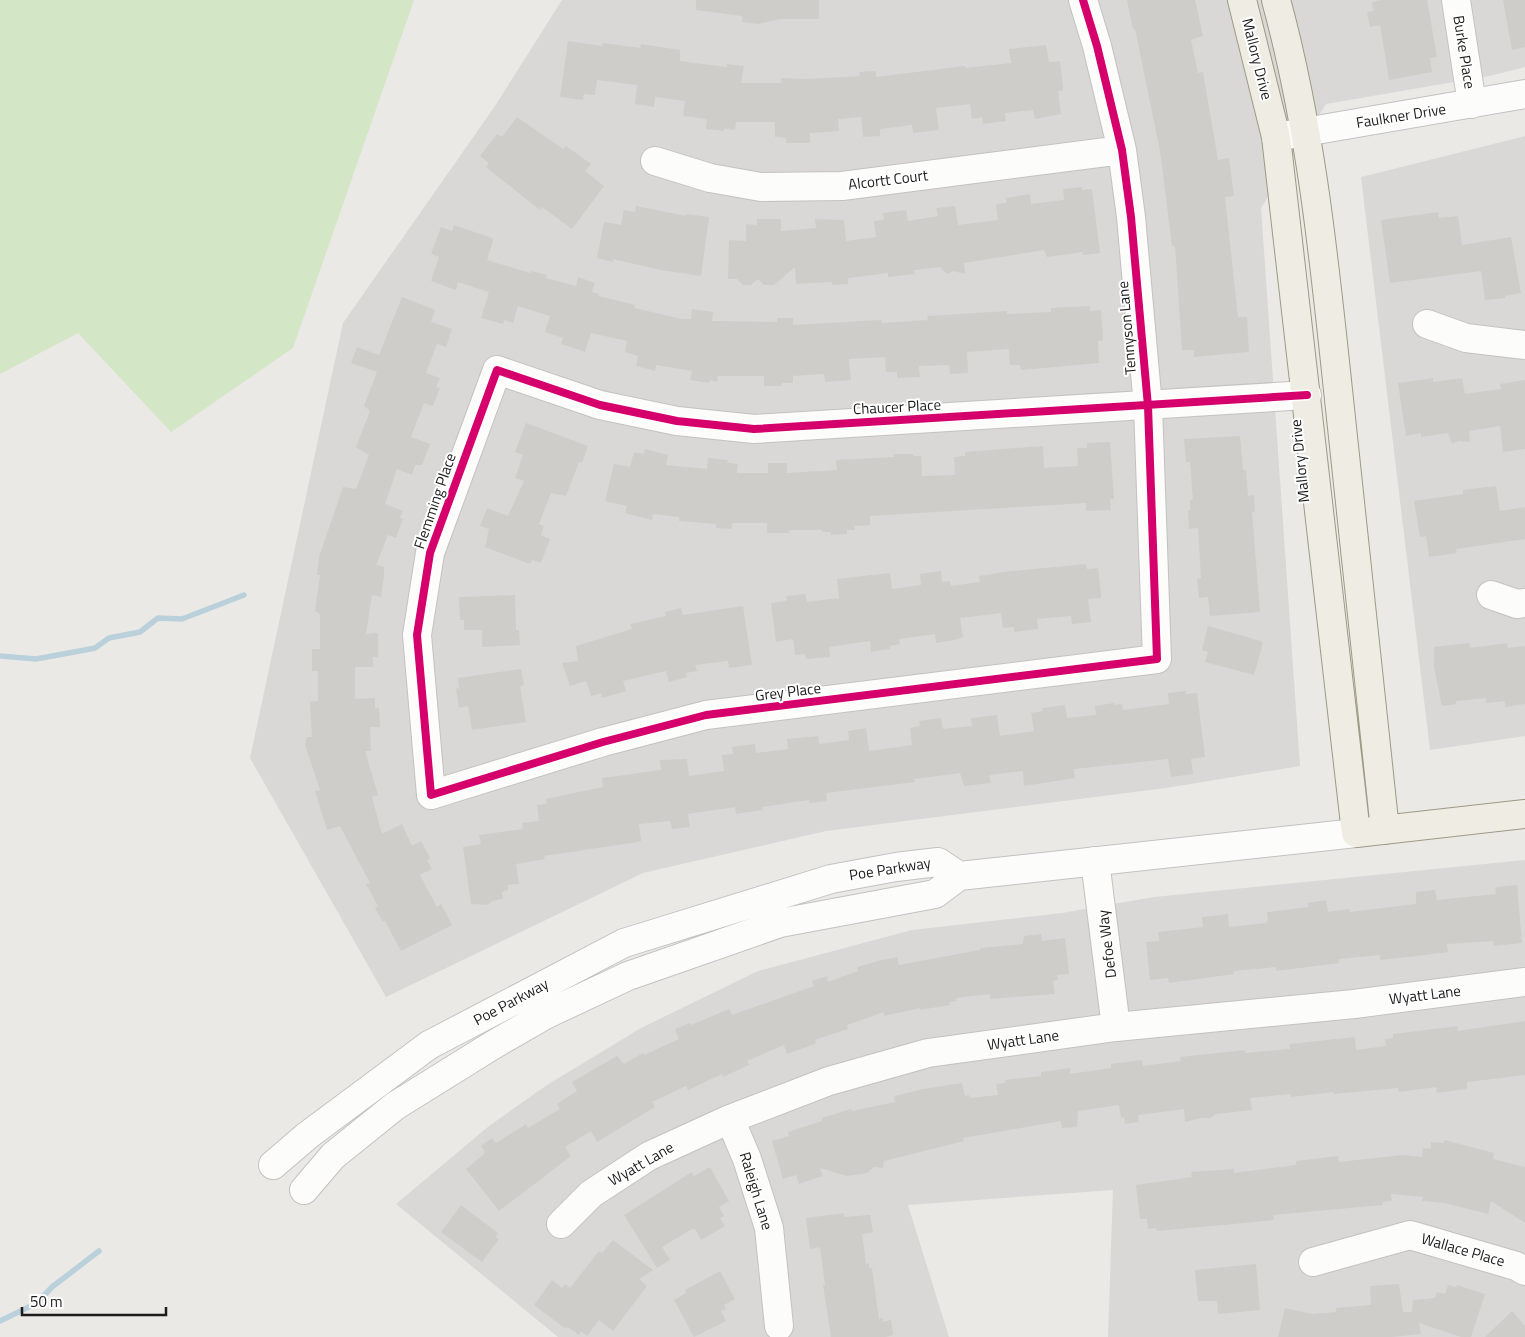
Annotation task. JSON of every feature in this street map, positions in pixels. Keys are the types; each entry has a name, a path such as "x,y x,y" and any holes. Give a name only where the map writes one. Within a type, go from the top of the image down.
{"main road":[{"name":"Mallory Drive","path":"1242,0 1276,137 1356,833"},
{"path":"1276,0 1292,60 1306,132 1330,306 1385,830"},
{"path":"1356,833 1525,814"}],"street":[{"name":"Tennyson Lane","path":"1083,0 1097,46 1122,150 1131,216 1148,406 1157,660"},
{"name":"Burke Place","path":"1456,0 1472,104"},
{"name":"Faulkner Drive","path":"1276,137 1525,94"},
{"name":"Alcortt Court","path":"655,161 710,178 761,187 842,186 1122,150"},
{"path":"1427,324 1466,338 1525,345"},
{"name":"Chaucer Place","path":"497,370 600,405 677,421 754,429 1307,395"},
{"name":"Flemming Place","path":"431,795 417,635 430,553 497,370"},
{"path":"1491,595 1517,604 1525,603"},
{"name":"Grey Place","path":"431,795 603,742 706,716 1157,660"},
{"path":"959,876 1356,833"},
{"name":"Defoe Way","path":"1095,861 1116,1027"},
{"name":"Poe Parkway","path":"273,1165 308,1135 429,1045 624,943 832,879 896,867 938,862 959,876 935,894 780,922 628,976 553,1011 493,1044 395,1106 333,1156 304,1190"},
{"name":"Wyatt Lane","path":"561,1224 591,1194 649,1156 730,1119 829,1080 928,1052 1116,1027 1354,1004 1525,982"},
{"name":"Raleigh Lane","path":"730,1119 747,1159 769,1228 779,1326"},
{"name":"Wallace Place","path":"1313,1262 1410,1235 1516,1266 1525,1271"}],"shaded area":[{"path":"562,0 1525,0 1525,67 1489,76 1326,104 1261,208 1300,766 1166,788 826,831 643,873 386,997 250,758 343,323 495,106"},
{"path":"1525,136 1525,736 1430,750 1361,177"},
{"path":"1525,860 1525,1337 1108,1337 1113,1190 908,1205 949,1337 558,1337 396,1204 489,1126 547,1085 641,1028 758,971 912,930 1062,913 1154,897"}],"green space":[{"path":"0,0 414,0 293,348 171,432 78,333 0,374"}],"building":[{"path":"696,0 819,0 819,19 780,19 758,24 742,22 742,16 696,10"},
{"path":"1127,0 1195,0 1203,36 1191,40 1198,73 1203,72 1218,160 1229,158 1234,196 1225,197 1238,317 1247,317 1249,352 1194,357 1194,350 1182,350 1175,246 1172,246 1160,151 1135,29 1133,29"},
{"path":"1381,0 1427,0 1437,57 1430,58 1432,72 1389,80 1380,25 1370,27 1367,12 1373,11 1372,2"},
{"path":"1503,0 1525,0 1525,47 1512,50"},
{"path":"568,41 602,46 603,43 640,48 641,44 680,50 680,61 727,67 727,64 744,66 741,83 781,83 781,78 807,79 860,76 859,72 876,71 876,77 965,66 965,68 1011,63 1009,49 1046,45 1049,62 1060,61 1063,88 1062,91 1058,91 1061,114 1035,119 1033,110 1005,113 1006,121 983,124 982,117 972,119 970,104 936,108 939,130 913,133 912,125 880,129 880,136 863,137 861,117 838,119 839,131 810,133 810,143 786,143 786,138 775,137 775,122 736,122 735,130 706,129 707,119 683,116 685,101 655,97 654,107 635,104 637,85 597,80 595,95 584,94 583,100 560,97"},
{"path":"517,117 563,149 566,146 591,164 585,171 604,186 572,229 542,207 540,210 526,199 486,167 489,163 480,156 497,134 502,137"},
{"path":"1082,187 1082,190 1092,189 1100,253 1083,255 1083,252 1047,257 1044,250 964,263 965,274 953,271 947,274 940,267 914,270 915,274 888,277 888,273 848,278 848,284 832,285 832,282 796,284 795,267 774,285 764,285 758,279 751,285 743,285 737,279 728,279 729,240 746,241 746,224 757,225 757,219 781,219 781,231 816,228 815,219 844,220 846,241 876,237 874,221 884,220 883,213 906,210 908,221 938,216 936,208 955,206 958,225 998,220 996,204 1006,203 1006,198 1030,194 1031,204 1064,200 1063,189"},
{"path":"636,206 686,216 686,214 709,217 701,276 661,270 613,259 613,262 597,258 604,222 621,225 624,210 635,212"},
{"path":"1438,212 1439,218 1458,216 1462,245 1511,237 1521,293 1505,296 1506,298 1485,300 1481,271 1390,283 1381,220"},
{"path":"454,225 492,238 493,241 487,260 530,273 531,271 547,275 546,278 576,286 578,277 595,283 592,292 599,294 598,296 635,305 634,308 682,319 691,319 692,309 713,312 712,321 777,322 777,318 793,318 793,325 881,320 882,323 928,320 927,316 1007,311 1007,314 1051,312 1051,308 1090,306 1090,311 1101,310 1103,340 1098,341 1099,363 1021,370 1020,365 1010,365 1009,349 967,352 968,373 950,374 949,365 919,366 920,377 897,378 897,372 886,372 885,357 849,359 851,380 825,382 824,374 793,376 793,383 782,383 782,386 764,386 764,376 718,376 717,382 710,380 709,383 690,380 692,371 656,365 655,371 636,366 638,356 625,352 627,341 591,333 585,352 561,344 563,338 545,332 550,316 518,306 513,323 504,320 503,324 481,318 489,292 458,282 456,290 431,281 439,257 431,254 441,227 452,231"},
{"path":"402,297 435,310 431,322 452,329 446,347 437,344 426,373 440,378 436,387 440,388 433,406 424,403 411,437 430,444 422,465 415,465 412,475 397,469 385,504 403,511 400,518 403,519 396,538 388,535 376,565 384,567 381,597 372,595 366,634 378,633 378,657 373,657 373,667 355,667 355,699 375,698 375,708 379,708 380,727 370,727 371,751 365,751 378,795 372,797 382,834 402,824 412,846 421,841 430,858 427,860 432,869 420,875 437,907 441,904 452,925 401,951 385,921 383,922 375,908 378,906 366,884 370,883 340,826 327,830 315,791 320,790 305,745 307,737 312,737 310,702 318,701 318,671 312,671 312,649 320,649 320,614 315,611 320,575 317,575 319,557 343,487 356,489 369,455 356,447 370,411 364,406 377,372 351,363 357,347 379,355"},
{"path":"1433,378 1433,382 1462,378 1465,394 1501,389 1500,384 1525,380 1525,449 1503,452 1500,426 1469,431 1470,442 1459,441 1452,444 1448,433 1421,437 1421,433 1406,436 1398,383"},
{"path":"526,423 588,446 582,463 579,462 566,496 551,493 539,524 544,526 541,535 550,539 541,563 532,560 530,564 485,547 489,529 480,526 487,508 508,516 524,481 515,478 523,455 515,452"},
{"path":"1240,436 1243,470 1246,470 1248,496 1254,495 1255,512 1252,512 1260,612 1210,616 1208,597 1199,598 1197,579 1201,578 1198,528 1189,529 1188,510 1190,510 1190,500 1193,500 1190,462 1186,462 1184,439"},
{"path":"1110,442 1114,499 1110,499 1111,510 1086,511 1086,503 870,516 870,525 854,526 855,530 847,530 847,534 831,535 831,532 822,532 822,530 789,530 789,533 767,533 767,523 732,523 732,529 716,528 716,524 679,521 679,517 653,514 652,520 625,513 627,506 605,501 614,464 630,467 634,452 644,454 645,449 668,455 666,465 707,469 708,458 728,460 727,463 738,464 737,473 768,473 768,463 787,463 787,473 837,470 836,460 894,457 894,454 913,454 914,456 921,456 922,476 955,475 954,457 965,456 965,452 1043,446 1044,468 1078,466 1077,448 1087,448 1087,443"},
{"path":"1496,486 1500,511 1525,507 1525,539 1456,549 1457,553 1429,557 1426,536 1420,537 1414,501 1463,494 1463,490"},
{"path":"1086,564 1087,569 1098,568 1101,594 1101,598 1088,599 1091,622 1072,624 1071,616 1037,619 1038,629 1014,632 1014,627 1003,628 1001,613 960,618 963,637 955,640 936,643 935,634 899,639 900,644 890,646 890,649 871,652 870,641 829,647 830,657 806,659 805,654 795,655 793,639 776,642 771,603 787,601 786,596 805,594 807,602 839,598 837,579 890,573 892,589 921,585 920,574 941,571 942,582 950,581 951,586 980,582 979,576 1003,572"},
{"path":"515,595 516,630 519,630 520,645 482,647 482,630 464,630 464,620 460,620 459,597"},
{"path":"743,606 752,665 729,668 728,661 695,665 697,671 686,673 687,677 669,682 666,671 623,681 626,691 602,698 601,693 591,696 586,681 570,686 562,663 578,661 576,646 632,629 630,624 666,616 665,612 681,608 683,615"},
{"path":"1208,626 1263,643 1254,675 1205,662 1208,652 1202,650"},
{"path":"1469,643 1470,648 1507,643 1508,648 1525,646 1525,704 1505,707 1505,701 1486,703 1486,698 1456,701 1456,704 1442,706 1434,667 1434,647"},
{"path":"521,669 524,685 520,686 526,722 472,730 468,706 459,708 456,689 459,688 458,678"},
{"path":"1186,691 1186,694 1197,693 1205,757 1191,759 1193,774 1171,777 1168,759 1074,769 1075,778 1024,786 1023,771 989,775 991,783 964,786 960,773 914,779 915,782 826,793 827,801 809,803 809,800 762,807 763,810 736,814 735,807 688,814 690,827 672,829 670,821 639,824 641,841 638,842 544,856 545,859 516,864 519,884 508,885 508,890 502,892 503,899 492,901 488,905 471,904 463,847 481,844 479,835 523,829 522,823 539,821 537,805 547,804 546,799 603,787 602,778 661,770 660,760 687,759 689,776 724,771 722,755 733,754 732,747 755,744 756,753 788,749 787,739 818,736 819,744 849,740 848,731 866,728 869,751 912,745 910,728 920,726 919,721 941,718 943,729 972,726 971,718 997,715 1000,736 1034,731 1031,713 1043,711 1042,708 1065,705 1067,718 1096,715 1095,706 1114,703 1114,705 1122,704 1123,710 1169,704 1168,693"},
{"path":"1517,885 1522,943 1494,946 1493,941 1447,944 1448,952 1408,957 1380,960 1380,955 1339,959 1339,963 1276,971 1276,967 1234,971 1234,974 1169,983 1168,978 1150,980 1146,942 1159,941 1158,932 1203,927 1202,917 1228,914 1229,927 1266,923 1268,920 1267,912 1308,907 1308,903 1326,900 1328,912 1349,909 1350,912 1416,904 1416,892 1435,890 1437,900 1496,894 1495,887"},
{"path":"1041,934 1042,941 1065,938 1069,974 1057,975 1058,980 1053,981 1055,994 990,999 990,994 956,998 957,1001 949,1002 950,1005 920,1010 920,1008 884,1016 884,1012 847,1025 848,1029 815,1040 816,1043 812,1045 787,1054 784,1045 747,1061 749,1065 723,1077 722,1074 688,1090 686,1086 652,1102 655,1107 597,1142 591,1131 565,1147 571,1156 499,1211 466,1169 483,1155 485,1152 481,1146 492,1138 496,1143 526,1124 528,1128 560,1109 557,1104 577,1091 572,1082 617,1056 624,1064 643,1053 644,1055 679,1039 675,1029 690,1023 691,1025 729,1009 732,1015 814,986 812,981 827,976 828,982 858,971 857,967 878,961 897,957 899,965 980,950 980,948 1023,944 1024,936"},
{"path":"1525,1021 1525,1075 1467,1082 1467,1089 1437,1093 1436,1087 1399,1092 1398,1088 1291,1097 1290,1094 1250,1098 1252,1110 1216,1114 1210,1118 1185,1122 1184,1109 1138,1115 1139,1122 1125,1124 1124,1117 1121,1118 1119,1105 1078,1111 1077,1127 1062,1128 1061,1121 963,1138 964,1141 884,1161 883,1168 874,1167 867,1173 847,1176 820,1168 823,1176 799,1184 796,1175 783,1179 772,1141 789,1136 788,1132 822,1121 822,1118 851,1109 852,1111 895,1102 894,1096 923,1089 962,1083 965,1096 969,1095 970,1098 998,1095 996,1084 1005,1083 1005,1080 1041,1076 1041,1072 1070,1068 1070,1074 1111,1068 1111,1064 1142,1060 1143,1066 1181,1061 1180,1057 1245,1050 1245,1053 1290,1049 1290,1044 1355,1037 1356,1050 1386,1046 1385,1039 1393,1038 1393,1034 1458,1026 1458,1031"},
{"path":"1444,1140 1494,1153 1493,1159 1525,1167 1525,1223 1491,1201 1488,1214 1444,1203 1422,1201 1423,1197 1391,1194 1392,1201 1382,1202 1383,1205 1273,1215 1274,1220 1245,1223 1157,1231 1156,1228 1148,1229 1147,1219 1140,1219 1136,1185 1192,1177 1191,1172 1234,1169 1234,1173 1296,1165 1296,1161 1338,1156 1339,1162 1402,1155 1422,1157 1423,1148 1431,1149 1431,1142 1444,1143"},
{"path":"710,1167 729,1201 719,1207 724,1216 720,1218 725,1226 701,1240 695,1229 692,1229 662,1247 670,1260 657,1268 624,1215 692,1172 694,1176"},
{"path":"461,1205 498,1233 496,1237 499,1239 482,1262 441,1232"},
{"path":"844,1213 844,1217 870,1215 873,1233 862,1234 866,1264 869,1263 869,1268 872,1268 879,1319 883,1318 883,1322 891,1320 893,1335 886,1337 831,1337 823,1285 825,1285 820,1247 810,1249 806,1218"},
{"path":"613,1240 653,1270 639,1279 647,1286 613,1331 599,1320 587,1336 581,1331 579,1335 568,1327 566,1329 534,1305 552,1280 562,1288 565,1284 570,1288 599,1251 602,1253"},
{"path":"1256,1264 1260,1310 1218,1314 1217,1301 1198,1301 1195,1270"},
{"path":"720,1271 735,1299 724,1305 726,1309 721,1311 726,1321 694,1337 674,1300 686,1293 685,1290"},
{"path":"1399,1284 1403,1312 1412,1312 1413,1300 1435,1298 1437,1292 1445,1294 1448,1285 1456,1287 1457,1285 1485,1294 1471,1337 1461,1337 1419,1323 1421,1334 1392,1337 1278,1337 1285,1308 1312,1314 1336,1312 1336,1308 1371,1305 1370,1286"},
{"path":"1512,1311 1525,1326 1525,1337 1485,1337"}],"waterway":[{"path":"0,656 36,659 95,648 109,638 140,632 158,618 182,619 244,595"},
{"path":"0,1321 37,1303 52,1287 99,1251"}],"cycle path":[{"path":"1083,0 1097,46 1122,150 1131,217 1148,406 1157,659 706,715 603,742 431,795 417,635 430,553 497,370 600,405 677,421 754,429 1307,395"}]}
